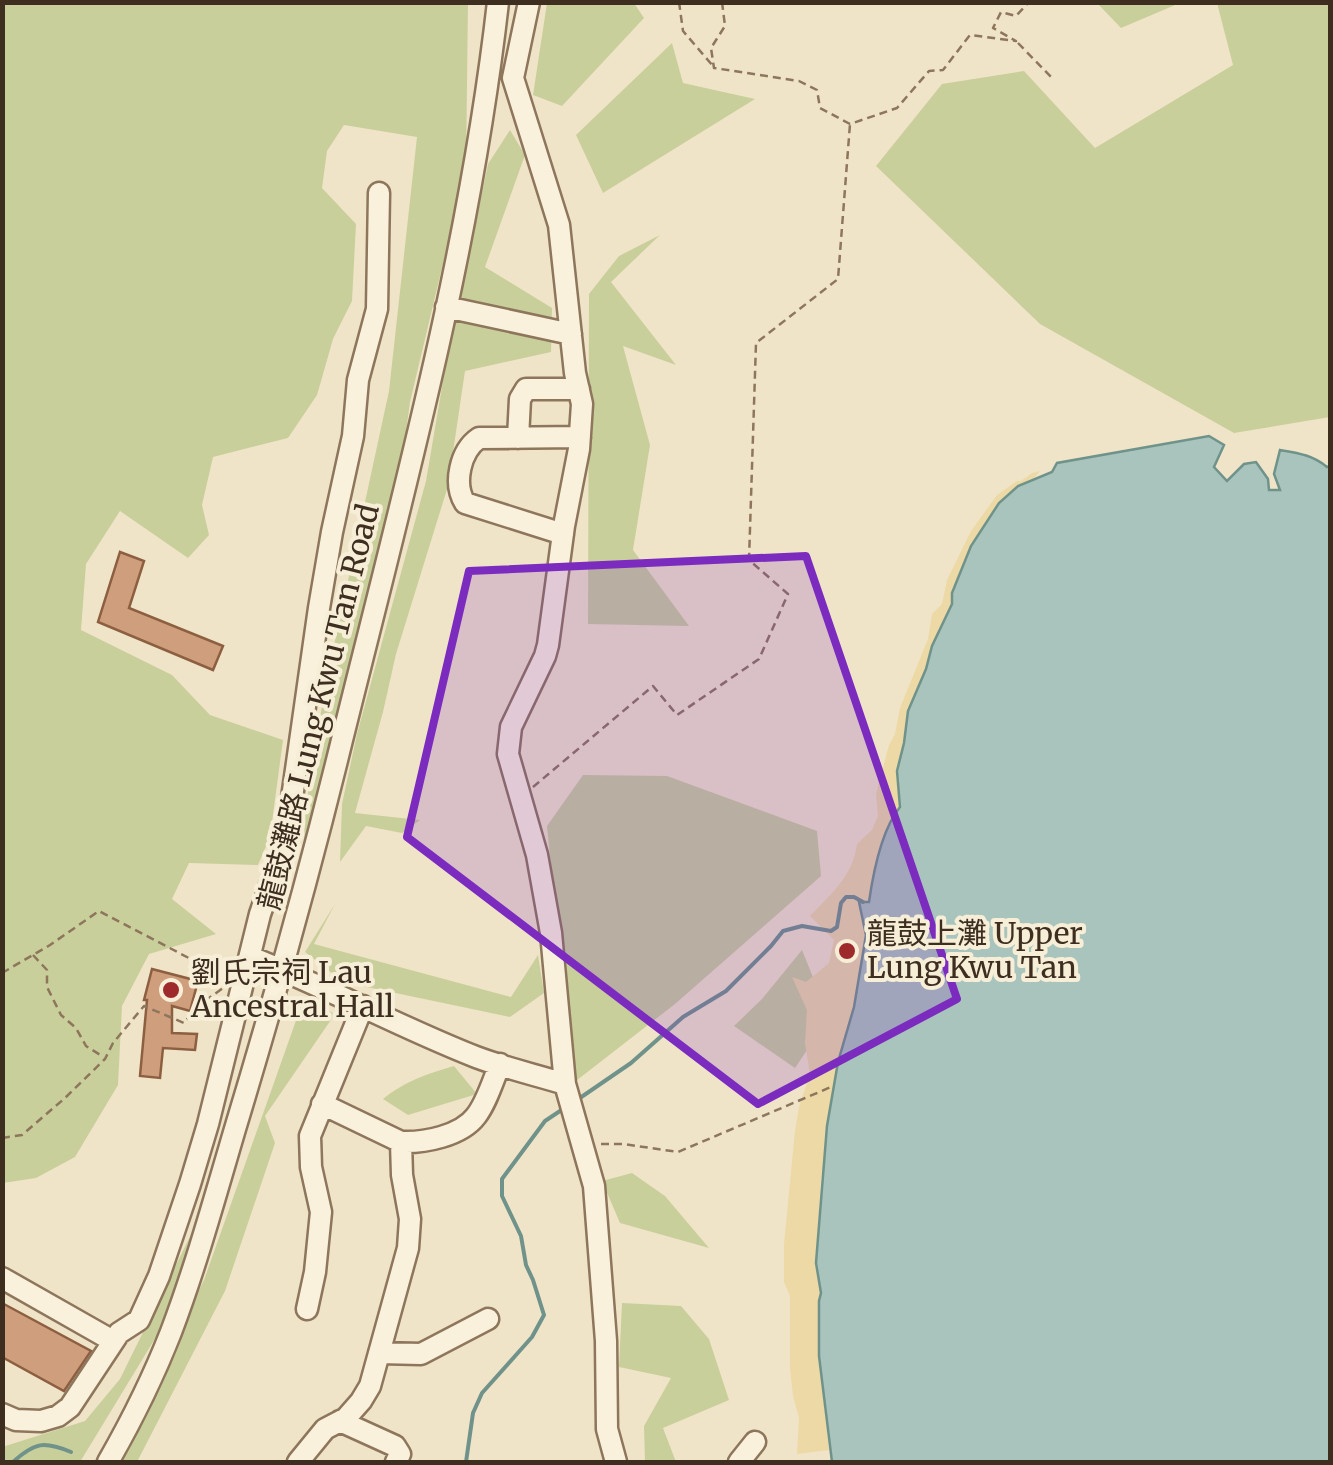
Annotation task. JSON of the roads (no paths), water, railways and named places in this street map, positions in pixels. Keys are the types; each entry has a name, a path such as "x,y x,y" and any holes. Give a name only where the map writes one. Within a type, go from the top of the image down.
{"street":[{"name":"龍鼓灘路 Lung Kwu Tan Road","path":"108,1462 138,1408 171,1332 283,970 446,307 477,156 498,2"},
{"path":"529,2 513,78 559,225 582,404 545,656 514,718 508,754 537,855 550,933 565,1084 594,1186 606,1341 607,1429 616,1462"},
{"path":"2,1414 16,1420 41,1421 58,1416 70,1407 122,1330 140,1320 159,1276 208,1124 260,914 286,840 319,608 353,436 358,380 377,310 379,192"},
{"path":"446,307 571,334"},
{"path":"518,438 520,399 526,389 579,389"},
{"path":"563,534 469,506 459,491 463,458 479,438 580,437"},
{"path":"248,966 283,970 479,1058 565,1084"},
{"path":"307,1309 322,1212 311,1167 310,1136 363,1006"},
{"path":"322,1104 400,1142 413,1142 464,1128 477,1116 500,1064"},
{"path":"298,1462 325,1429 346,1418 370,1386 408,1248 410,1219 400,1142"},
{"path":"2,1278 114,1341"},
{"path":"379,1353 421,1354 488,1319"},
{"path":"340,1421 395,1446 400,1454 396,1462"},
{"path":"738,1462 755,1442"}],"water":[{"path":"1209,436 1224,445 1214,467 1227,481 1244,464 1256,462 1268,479 1269,490 1280,490 1274,474 1280,450 1330,466 1330,1462 832,1462 819,1356 821,1293 816,1263 827,1126 866,935 859,902 869,902 883,839 900,807 897,771 908,711 971,546 999,503 1018,486 1052,472 1057,463"}],"waterway":[{"path":"577,1100 631,1063 683,1017 726,991 783,931 802,926 831,931 837,927 841,903 846,897 863,902"},
{"path":"466,1462 473,1413 482,1393 532,1337 544,1315 526,1265 521,1236 502,1196 502,1179 545,1121 560,1111"},
{"path":"13,1462 40,1445 71,1452"}],"place":[{"name":"龍鼓上灘 Upper Lung Kwu Tan","path":"847,951"},
{"name":"劉氏宗祠 Lau Ancestral Hall","path":"171,990"}]}
